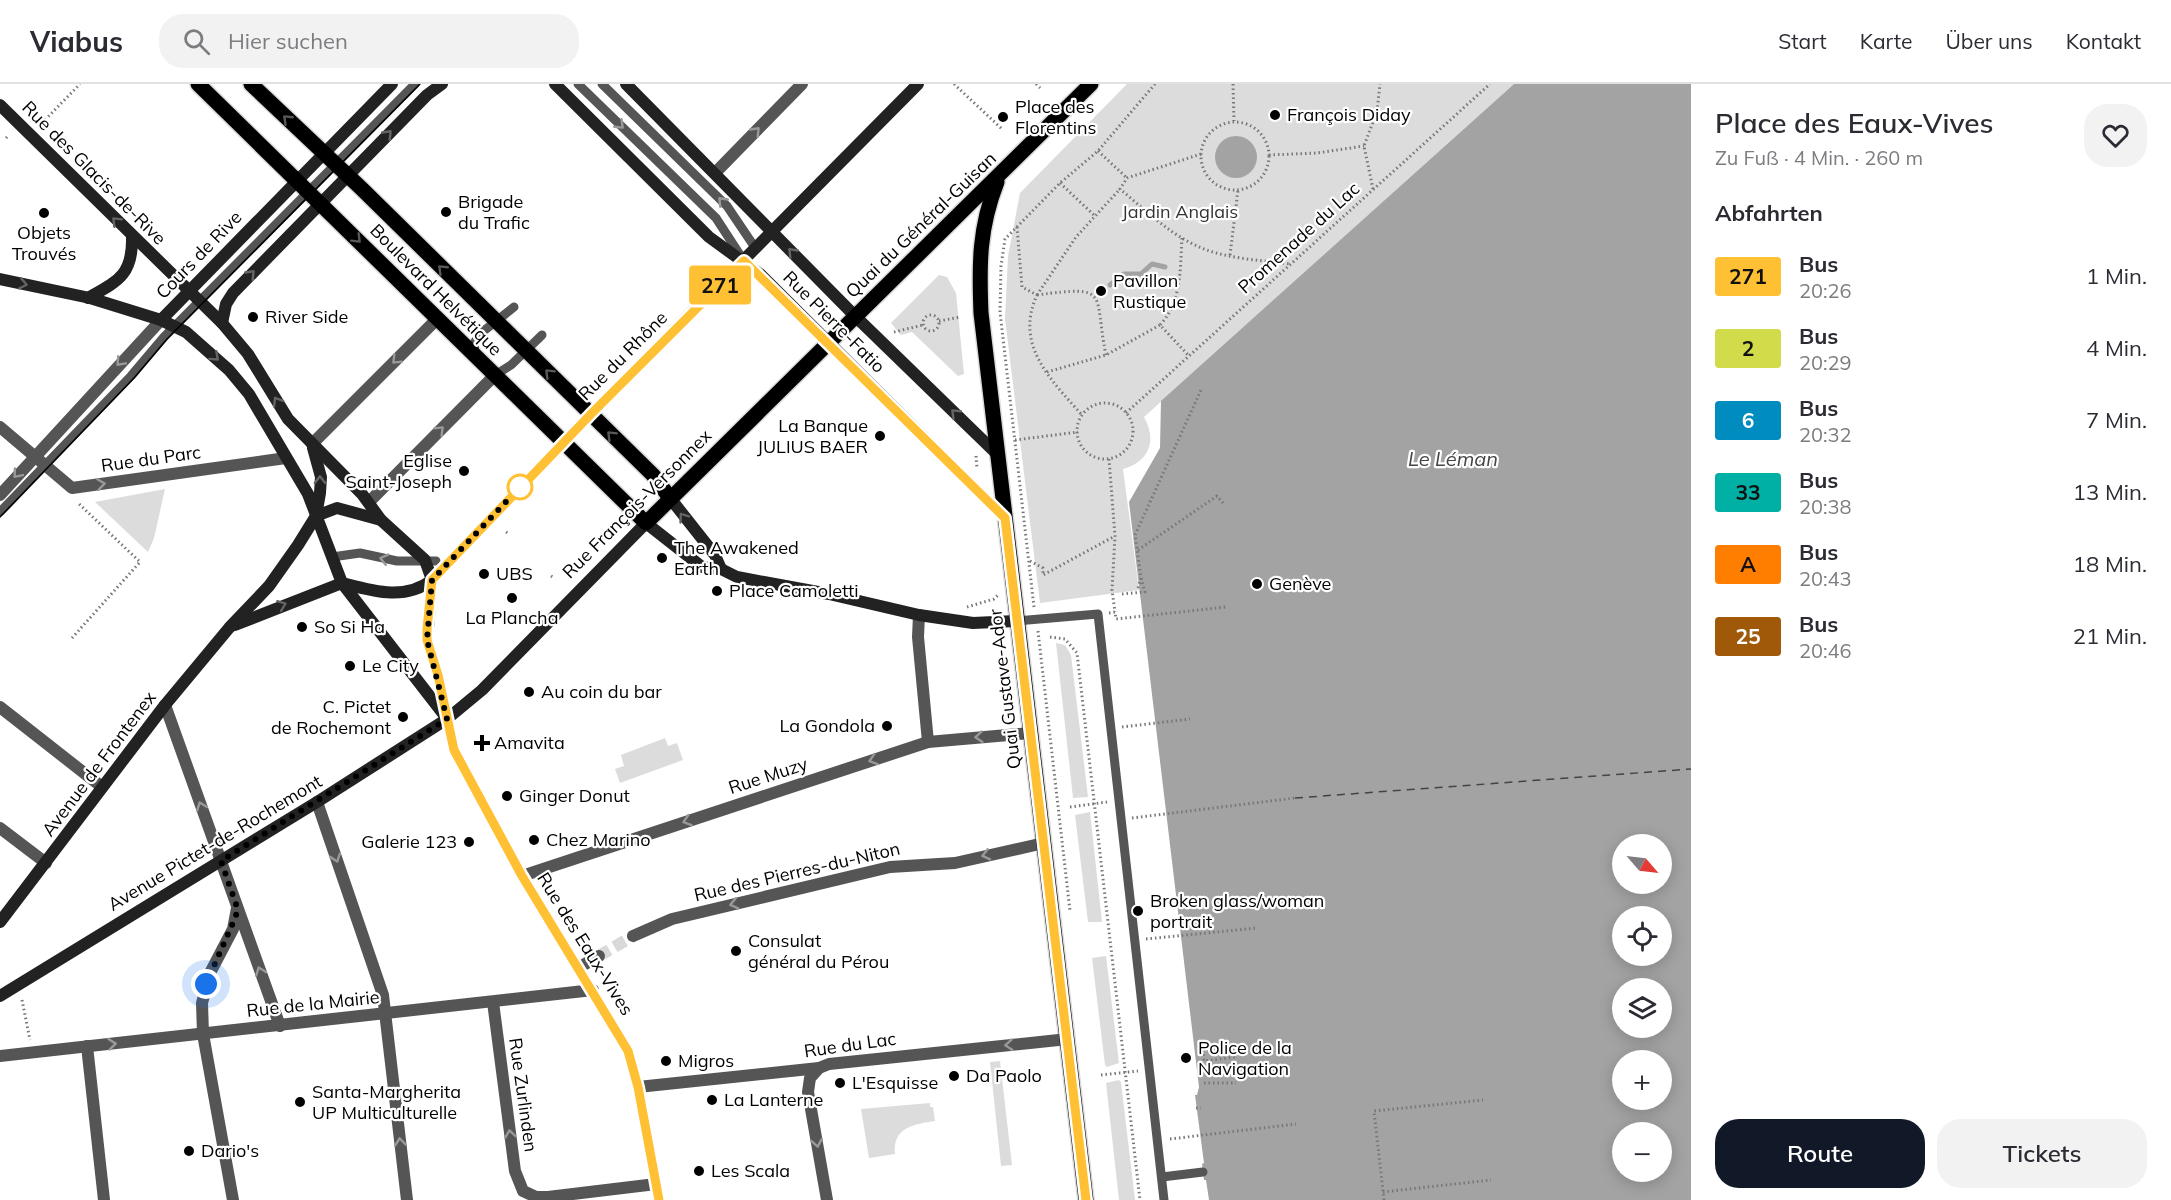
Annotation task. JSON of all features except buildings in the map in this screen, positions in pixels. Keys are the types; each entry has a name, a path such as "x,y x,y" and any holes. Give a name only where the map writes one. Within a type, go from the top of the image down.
{"main road":[{"name":"Boulevard Helvétique","path":"198,84 646,523"},
{"name":"Boulevard Helvétique","path":"251,84 653,475 670,498"},
{"name":"Quai du Général-Guisan","path":"856,317 1090,84"},
{"name":"Quai Gustave-Ador","path":"999,176 984,219 979,249 981,313 1086,1200"},
{"name":"Rue François-Versonnex","path":"646,523 856,317"}],"street":[{"name":"Cours de Rive","path":"0,495 35,454 160,320 392,84"},
{"path":"222,323 226,304 233,293 427,94 442,84"},
{"name":"Rue Pierre-Fatio","path":"555,84 709,237 744,261 829,342 1005,518"},
{"name":"Rue Pierre-Fatio","path":"626,84 856,317 998,454"},
{"path":"715,173 802,84"},
{"name":"Rue du Rhône","path":"432,580 591,414 918,84"},
{"name":"Rue des Glacis-de-Rive","path":"0,105 222,323 248,354 288,419 369,502 381,520"},
{"path":"88,298 122,277 131,260 132,237"},
{"path":"0,279 88,298 174,326 195,339 240,382 308,494 342,583 447,719"},
{"path":"316,516 321,477 318,459 312,444 437,319"},
{"path":"369,502 495,375"},
{"name":"Rue du Parc","path":"0,427 35,454 72,488 286,458"},
{"path":"670,498 715,555 721,569"},
{"path":"316,516 337,508 381,520 429,561 432,580 421,589 394,593 342,583"},
{"name":"Avenue de Frontenex","path":"0,922 165,705 229,628 269,586 316,516"},
{"path":"646,523 702,567 721,569 738,577 765,584 829,594 919,615 973,623 1017,621"},
{"name":"Rue François-Versonnex","path":"447,719 482,690 646,523"},
{"path":"429,561 453,557"},
{"name":"Rue des Eaux-Vives","path":"432,580 427,640 454,750 522,876 628,1051 638,1087 659,1200"},
{"name":"Avenue de Frontenex","path":"229,628 342,583"},
{"path":"919,615 918,637 928,742"},
{"path":"165,705 280,1026"},
{"path":"0,707 102,787"},
{"name":"Avenue Pictet-de-Rochemont","path":"0,996 317,802 447,719"},
{"name":"Rue Muzy","path":"522,876 928,742 1031,733"},
{"path":"317,802 383,995 407,1200"},
{"path":"0,828 46,863"},
{"name":"Rue des Pierres-du-Niton","path":"633,936 672,919 890,867 955,863 1044,843"},
{"path":"233,1200 203,1034 202,1003 206,984 233,928 237,907"},
{"path":"578,968 599,956"},
{"name":"Rue de la Mairie","path":"0,1056 593,990"},
{"name":"Rue Zurlinden","path":"493,1002 515,1171 523,1191 536,1197 548,1197 656,1184"},
{"name":"Rue du Lac","path":"638,1087 819,1068 829,1064 904,1055 1068,1039"},
{"path":"87,1046 104,1200"},
{"path":"819,1068 810,1078 808,1092 827,1200"}],"lane":[{"path":"0,512 131,376 174,326 415,84"},
{"path":"578,84 716,218 744,261"},
{"path":"602,84 728,206 756,249"},
{"path":"475,356 474,343 495,321 514,307"},
{"path":"495,375 511,365 542,335"},
{"path":"332,557 360,553 383,560 429,561"},
{"path":"1017,621 1098,614 1164,1200"},
{"path":"1162,1177 1203,1172"}],"path":[{"path":"42,123 80,84"},
{"path":"954,84 1002,129"},
{"path":"1036,84 1040,88"},
{"path":"1064,855 999,294 1005,239 1060,183 1098,151 1155,84"},
{"path":"1233,84 1234,122"},
{"path":"1373,190 1364,146 1380,103 1380,84"},
{"name":"Promenade du Lac","path":"1126,413 1490,84"},
{"path":"1234,122 1248,124 1258,131 1266,142 1269,155 1266,170 1258,182 1238,190 1214,183 1204,171 1201,154 1205,140 1214,129 1234,122"},
{"path":"1269,155 1296,155 1364,146"},
{"path":"1098,151 1127,178"},
{"path":"1082,415 1047,372 1034,349 1028,332 1029,315 1036,295 1059,258 1127,178 1201,154"},
{"path":"1060,183 1095,216"},
{"path":"1120,189 1182,238 1210,251 1291,264"},
{"path":"1230,255 1238,190"},
{"path":"1017,227 1022,287 1036,295 1076,290 1093,296 1101,309 1106,355"},
{"path":"1047,372 1106,355 1160,325 1170,312 1177,296 1182,238"},
{"path":"929,315 936,316 939,321 938,327 933,331 927,330 923,325 924,318 929,315"},
{"path":"939,321 961,317"},
{"path":"894,332 923,325"},
{"path":"1160,325 1189,357"},
{"path":"1138,588 1140,578 1135,535 1201,390"},
{"path":"1101,404 1115,405 1126,413 1132,423 1132,441 1125,451 1109,459 1088,453 1081,444 1077,432 1082,415 1101,404"},
{"path":"1015,440 1077,432"},
{"path":"976,456 978,475"},
{"path":"1109,459 1115,536 1112,590 1116,619 1226,607"},
{"path":"1138,550 1217,496 1223,503"},
{"path":"72,638 140,562 75,501"},
{"path":"1029,561 1043,568 1043,575 1115,536"},
{"path":"1122,594 1145,592 1140,578"},
{"path":"961,608 994,599 1012,579"},
{"path":"1098,614 1115,612"},
{"path":"1050,637 1065,639 1077,653 1140,1200"},
{"path":"1111,728 1190,719"},
{"path":"1121,819 1295,798"},
{"path":"1070,807 1108,802"},
{"path":"1135,940 1257,928"},
{"path":"22,1011 29,1040"},
{"path":"1203,1050 1205,1066"},
{"path":"1204,1061 1236,1057"},
{"path":"1101,1075 1138,1071"},
{"path":"1204,1083 1236,1083"},
{"path":"1384,1200 1374,1111 1483,1100"},
{"path":"1196,1108 1201,1108"},
{"path":"1157,1141 1296,1124"},
{"path":"1383,1192 1491,1180"}],"green space":[{"name":"Jardin Anglais","path":"1127,84 1514,84 1144,417 1150,434 1148,449 1140,461 1123,469 1139,590 1040,603 1005,319 1008,256 1020,193"},
{"path":"939,275 947,277 956,293 964,374 958,376 912,332 901,335 891,323"},
{"path":"165,489 154,538 148,552 95,502"},
{"path":"1056,643 1065,645 1071,655 1088,797 1073,798"},
{"path":"665,738 668,746 677,743 683,760 620,783 615,769 624,766 621,755"},
{"path":"1090,812 1102,922 1088,922 1075,815"},
{"path":"1106,956 1119,1063 1107,1067 1092,958"},
{"path":"1000,1061 1012,1165 1001,1166 990,1062"},
{"path":"1119,1080 1135,1200 1119,1200 1106,1083"},
{"path":"930,1103 930,1107 933,1107 935,1121 906,1128 901,1132 895,1145 895,1154 869,1158 861,1109"}],"water":[{"name":"Le Léman","path":"1514,84 1691,84 1691,1200 1209,1200 1206,1180 1204,1180 1195,1095 1199,1087 1129,502 1160,448 1161,401"},
{"path":"1236,136 1251,142 1257,157 1251,172 1236,178 1221,172 1215,157 1221,142"}],"waterway":[{"path":"1110,285 1124,274 1141,274 1152,264 1165,267"}],"ferry route":[{"path":"1295,798 1691,769"}],"tunnel":[{"path":"599,956 633,936"}],"tram line":[{"path":"0,517 134,378 167,339 420,84"}],"bus line":[{"name":"271","path":"659,1200 635,1070 628,1051 522,876 454,750 438,675 430,655 427,629 432,580 591,414 744,261 802,315 1005,518 1086,1200"}],"place":[{"name":"François Diday","path":"1275,115"},
{"name":"Place des Florentins","path":"1003,117"},
{"name":"Brigade du Trafic","path":"446,212"},
{"name":"Objets Trouvés","path":"44,213"},
{"name":"Pavillon Rustique","path":"1101,291"},
{"name":"River Side","path":"253,317"},
{"name":"La Banque JULIUS BAER","path":"880,436"},
{"name":"Eglise Saint-Joseph","path":"464,471"},
{"name":"The Awakened Earth","path":"662,558"},
{"name":"UBS","path":"484,574"},
{"name":"Genève","path":"1257,584"},
{"name":"Place Camoletti","path":"717,591"},
{"name":"La Plancha","path":"512,598"},
{"name":"So Si Ha","path":"302,627"},
{"name":"Le City","path":"350,666"},
{"name":"Au coin du bar","path":"529,692"},
{"name":"C. Pictet de Rochemont","path":"403,717"},
{"name":"La Gondola","path":"887,726"},
{"name":"Amavita","path":"482,743"},
{"name":"Ginger Donut","path":"507,796"},
{"name":"Chez Marino","path":"534,840"},
{"name":"Galerie 123","path":"469,842"},
{"name":"Broken glass/woman portrait","path":"1138,911"},
{"name":"Consulat général du Pérou","path":"736,951"},
{"name":"Police de la Navigation","path":"1186,1058"},
{"name":"Migros","path":"666,1061"},
{"name":"Da Paolo","path":"954,1076"},
{"name":"L'Esquisse","path":"840,1083"},
{"name":"La Lanterne","path":"712,1100"},
{"name":"Santa-Margherita UP Multiculturelle","path":"300,1102"},
{"name":"Dario's","path":"189,1151"},
{"name":"Les Scala","path":"699,1171"}],"route":[{"path":"206,984 233,928 236,916 237,907 221,861 421,738 447,719 438,675 427,640 432,580 520,487"}]}
